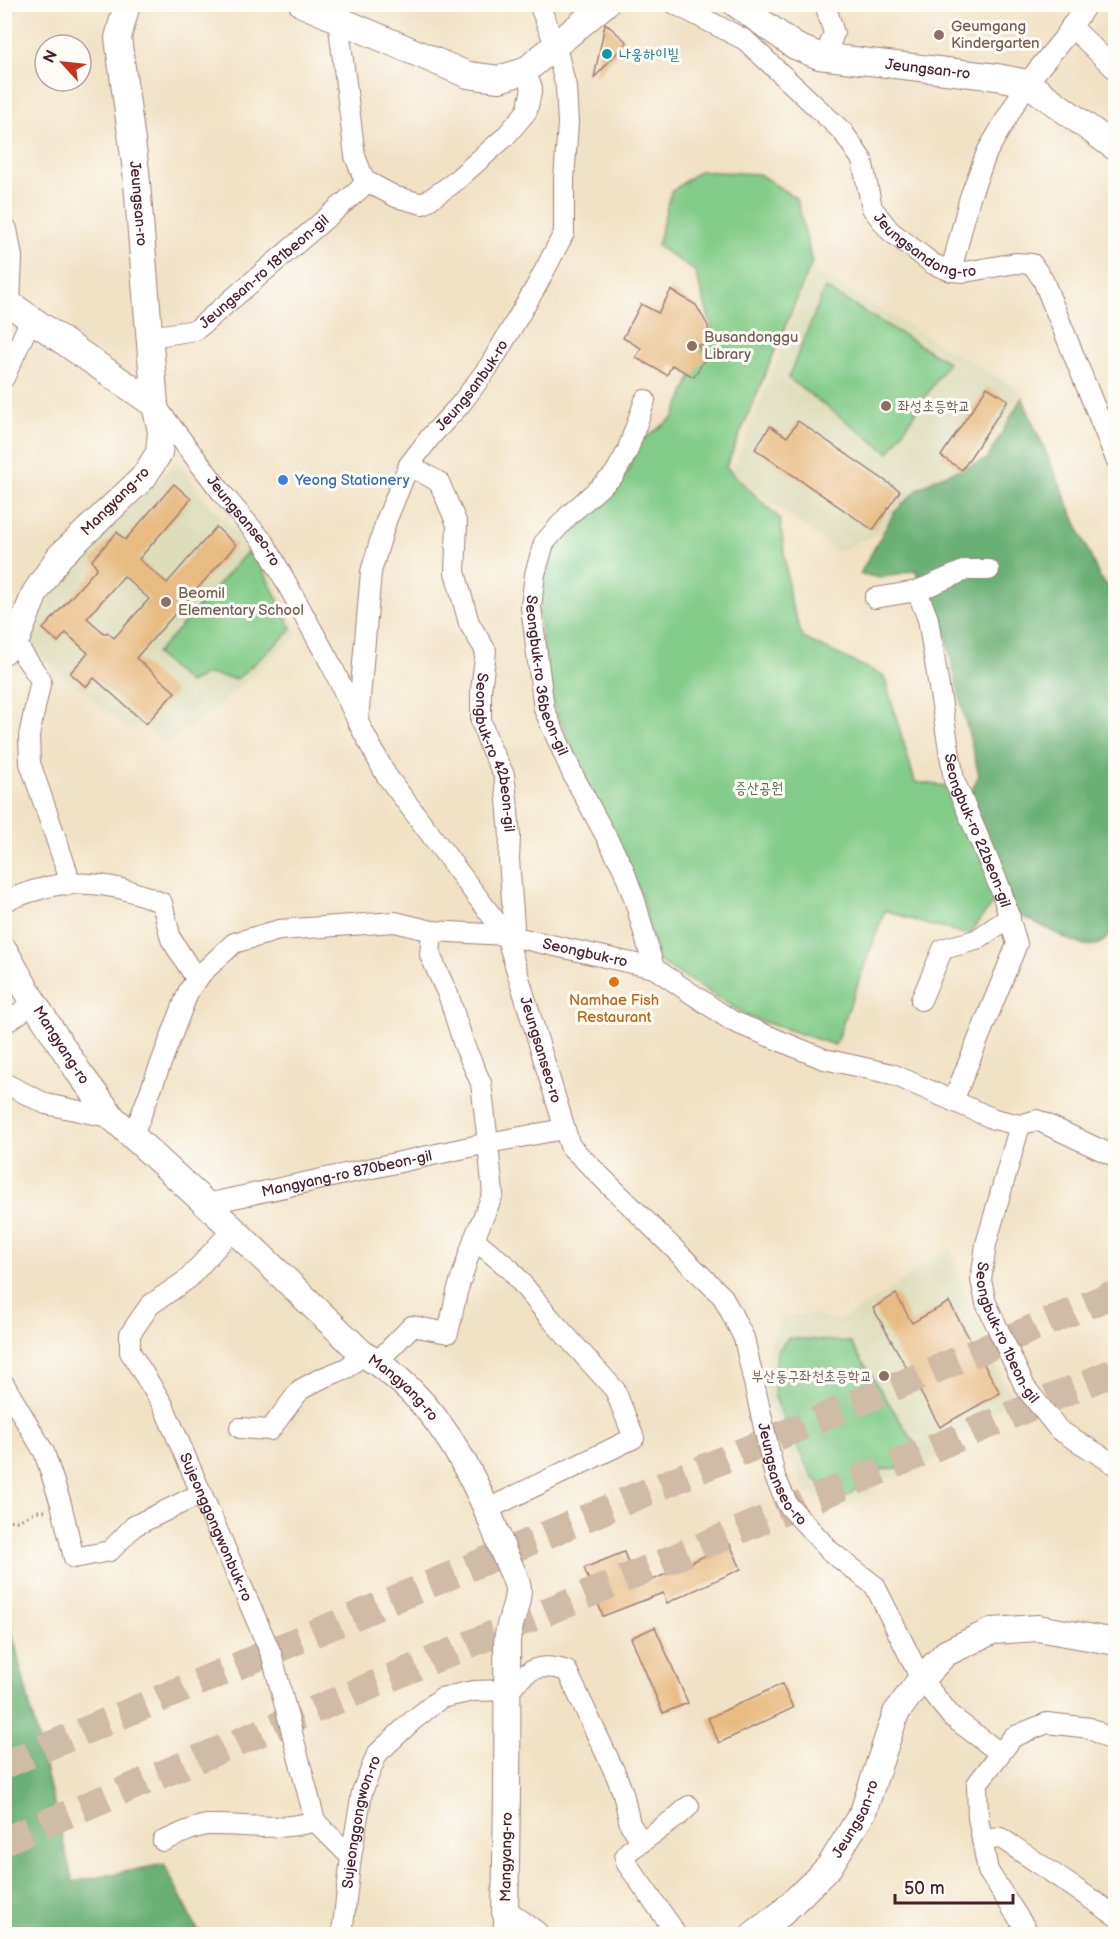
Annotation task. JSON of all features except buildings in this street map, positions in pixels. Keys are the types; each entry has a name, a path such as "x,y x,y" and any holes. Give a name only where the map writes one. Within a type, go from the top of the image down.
{"main road":[{"name":"Jeungsan-ro","path":"127,4 118,38 136,171 155,405"},
{"path":"302,4 340,12 468,75 499,79 525,71 606,5"},
{"name":"Jeungsan-ro","path":"736,4 795,46 825,57 998,77 1027,83 1116,148"},
{"path":"7,302 155,405"},
{"name":"Mangyang-ro","path":"10,647 35,593 59,557 143,477 159,453 161,431 155,405"},
{"name":"Mangyang-ro","path":"4,950 34,1003 80,1074 114,1118 370,1358 418,1398 454,1445 488,1509 518,1589 507,1639 509,1690 504,1923 536,1935"},
{"name":"Jeungsan-ro","path":"754,1935 781,1914 829,1867 863,1812 896,1713 921,1679 946,1653 992,1631 1038,1628 1116,1642"}],"street":[{"name":"Jeungsanbuk-ro","path":"358,722 371,572 386,521 409,465 431,436 460,405 490,365 537,285 564,233 564,180 568,123 566,87 556,47 539,4"},
{"name":"Jeungsandong-ro","path":"675,4 745,40 843,132 862,160 872,208 890,231 933,264 951,272 965,272 1016,263 1032,264 1043,280 1116,459"},
{"path":"825,4 834,33 825,57"},
{"path":"951,272 969,196 987,152 1027,83 1087,4"},
{"path":"340,12 355,156 366,181 396,196 423,204 452,184 505,137 527,111 532,88 525,71"},
{"path":"1071,26 1116,70"},
{"name":"Jeungsan-ro 181beon-gil","path":"150,337 196,330 359,190 366,181"},
{"path":"4,225 7,228 12,257 7,302"},
{"path":"4,378 31,318"},
{"name":"Seongbuk-ro 36beon-gil","path":"645,400 627,452 614,475 569,515 544,543 535,574 531,607 544,710 573,775 623,868 654,968"},
{"name":"Jeungsanseo-ro","path":"155,405 226,498 265,544 333,668 386,776 506,935 570,1146 723,1297 744,1338 761,1422 776,1477 788,1505 830,1551 875,1586 921,1679"},
{"name":"Seongbuk-ro 42beon-gil","path":"409,465 439,482 457,525 455,572 469,622 486,651 481,690 481,721 489,747 504,775 507,799 514,926 506,935"},
{"path":"875,598 917,591 966,570 989,570"},
{"name":"Seongbuk-ro 22beon-gil","path":"917,591 928,619 954,780 1001,890 1017,944 953,1101"},
{"path":"10,647 41,680 29,736 30,763 67,871 68,885"},
{"path":"4,901 42,888 90,884 120,888 145,895 162,903 171,939 197,980"},
{"path":"921,1000 943,949 976,940 1010,917"},
{"name":"Seongbuk-ro","path":"133,1136 189,990 234,943 279,930 395,922 432,931 506,935 654,968 732,1021 824,1059 892,1074 994,1119 1020,1125 1037,1120 1116,1157"},
{"path":"240,1428 270,1430 300,1390 370,1358 412,1326 448,1333 457,1292 474,1239 493,1194 481,1083 430,955 432,931"},
{"path":"4,1024 34,1003"},
{"path":"4,1083 46,1104 114,1118"},
{"name":"Seongbuk-ro 1beon-gil","path":"1020,1125 986,1244 981,1280 986,1303 1025,1388 1059,1430 1116,1465"},
{"name":"Mangyang-ro 870beon-gil","path":"206,1204 488,1143 564,1130"},
{"name":"Sujeonggongwonbuk-ro","path":"233,1229 188,1279 150,1305 130,1334 130,1352 163,1405 272,1656 315,1821 351,1857"},
{"path":"474,1239 510,1269 551,1319 615,1390 634,1438 488,1509"},
{"path":"4,1384 44,1452 61,1504 74,1558 110,1551 134,1526 202,1493"},
{"path":"509,1690 524,1673 549,1665 567,1671 620,1784 630,1824 642,1842"},
{"path":"921,1679 951,1716 1000,1753"},
{"name":"Sujeonggongwon-ro","path":"342,1935 351,1857 362,1792 377,1754 441,1698 473,1691 509,1690"},
{"path":"1029,1935 988,1871 978,1818 977,1784 1013,1737 1047,1723 1090,1728 1116,1743"},
{"path":"675,1935 627,1864 625,1857 629,1851 689,1806"},
{"path":"164,1841 205,1825 298,1826 315,1821"},
{"path":"982,1840 1001,1838 1116,1916"}],"path":[{"path":"4,1520 18,1521 37,1511 47,1511 46,1502"}],"shaded area":[{"name":"좌성초등학교","path":"812,270 1021,391 1005,421 960,481 897,527 837,551 732,473"},
{"name":"Beomil Elementary School","path":"177,462 202,497 264,561 299,634 211,712 168,743 140,725 130,731 28,645 62,571"},
{"name":"부산동구좌천초등학교","path":"951,1249 966,1298 1012,1398 921,1470 885,1481 845,1509 806,1492 766,1398 767,1353 782,1317 810,1314 840,1321"}],"green space":[{"name":"증산공원","path":"699,171 759,174 797,199 812,263 726,467 780,519 790,600 803,638 884,676 915,782 953,787 997,897 969,935 925,924 885,910 835,1045 749,1017 657,960 642,896 548,693 539,616 549,555 628,472 637,444 674,417 712,328 695,271 657,246 671,192"},
{"path":"825,288 948,362 889,453 788,378"},
{"path":"1022,397 1099,576 1115,595 1115,924 1109,935 1095,945 1069,940 1016,914 970,794 979,775 942,618 915,570 881,578 860,574 894,513 918,489 937,478 987,459"},
{"path":"247,552 261,566 292,630 237,679 207,674 189,683 156,654"},
{"path":"788,1338 850,1342 920,1452 906,1467 884,1469 846,1497 830,1493 812,1476 787,1427 774,1395 777,1352"},
{"path":"5,1604 73,1882 164,1864 200,1934 5,1934"}],"tunnel":[{"path":"4,1765 1116,1293"},
{"path":"4,1841 1116,1371"}],"place":[{"name":"Geumgang Kindergarten","path":"939,35"},
{"name":"나웅하이빌","path":"607,54"},
{"name":"Busandonggu Library","path":"692,346"},
{"name":"좌성초등학교","path":"886,406"},
{"name":"Yeong Stationery","path":"283,480"},
{"name":"Beomil Elementary School","path":"166,602"},
{"name":"Namhae Fish Restaurant","path":"614,982"},
{"name":"부산동구좌천초등학교","path":"884,1376"}]}
